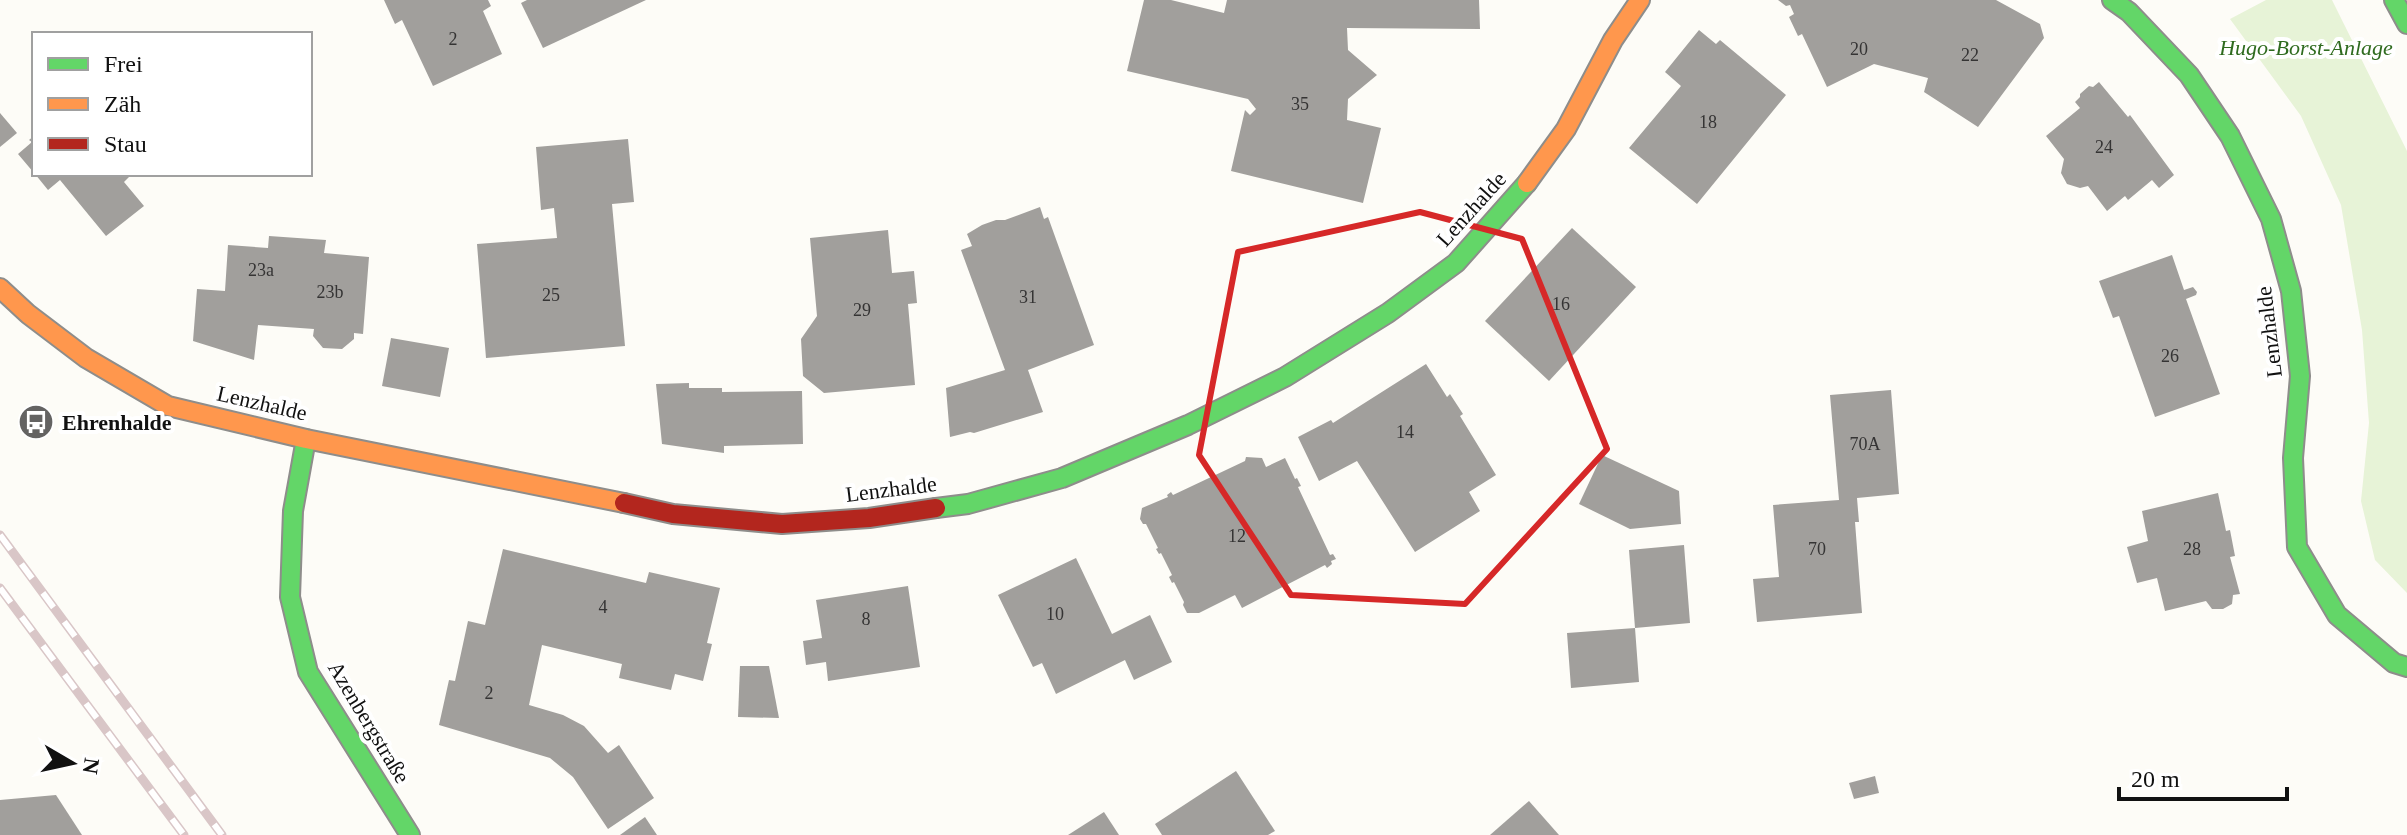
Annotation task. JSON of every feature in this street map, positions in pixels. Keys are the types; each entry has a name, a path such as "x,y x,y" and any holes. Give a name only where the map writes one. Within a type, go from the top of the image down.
{"street":[{"name":"Lenzhalde","path":"0,288 28,314 86,358 168,406 306,439 673,514 782,524 869,518 968,504 1062,478 1188,425 1285,377 1388,313 1456,263 1520,193 1566,129 1613,40 1640,0"},
{"name":"Lenzhalde","path":"2112,0 2129,12 2189,75 2230,136 2271,219 2291,291 2300,376 2293,458 2297,547 2337,615 2394,663 2407,667"},
{"path":"2394,0 2407,24"},
{"name":"Azenbergstraße","path":"306,439 293,511 290,597 308,672 410,835"}],"highlighted area":[{"path":"1420,212 1522,239 1607,449 1465,604 1291,595 1199,455 1238,252"}],"green space":[{"name":"Hugo-Borst-Anlage","path":"2266,0 2332,0 2407,151 2407,593 2375,560 2361,501 2369,423 2362,330 2341,205 2301,116 2230,19"}],"building":[{"path":"384,0 488,0 491,6 483,11 502,54 433,86 402,20 395,24"},
{"path":"527,0 646,0 543,48 521,3"},
{"path":"1144,0 1171,0 1224,13 1227,0 1479,0 1480,29 1347,28 1348,50 1377,75 1348,99 1347,120 1381,128 1363,203 1231,171 1245,110 1250,115 1256,109 1248,99 1127,71"},
{"path":"1778,0 1996,0 2040,24 2044,38 1978,127 1924,92 1928,78 1874,64 1827,87 1802,34 1798,36 1789,17 1794,14 1790,5 1786,6"},
{"path":"1699,30 1716,44 1720,40 1786,95 1697,204 1629,148 1681,86 1665,72"},
{"path":"2099,82 2128,117 2130,115 2174,175 2159,188 2152,180 2128,200 2125,196 2107,211 2088,186 2080,188 2067,184 2061,173 2064,159 2046,136 2080,108 2075,102 2080,94"},
{"path":"0,113 17,133 0,147"},
{"path":"628,139 634,202 612,204 625,346 486,358 477,244 557,238 554,208 541,210 536,147"},
{"path":"32,142 32,171 18,154"},
{"path":"37,176 130,176 124,182 144,206 106,236 60,180 48,190"},
{"path":"1040,207 1044,219 1048,217 1094,345 1028,370 1043,412 950,437 946,388 1005,370 961,250 972,246 967,234 982,225"},
{"path":"1572,228 1636,287 1549,381 1485,321"},
{"path":"888,230 892,273 914,271 917,303 908,304 915,385 824,393 803,376 801,339 817,316 810,238"},
{"path":"269,236 326,240 324,253 369,257 363,334 354,333 354,339 342,349 323,348 313,336 314,329 258,325 254,360 193,341 197,289 225,291 228,245 268,248"},
{"path":"2172,255 2184,290 2193,287 2197,292 2186,299 2220,394 2155,417 2119,316 2113,318 2099,281"},
{"path":"391,338 449,348 440,397 382,386"},
{"path":"1426,364 1447,397 1450,394 1463,414 1460,416 1496,475 1469,492 1480,511 1415,552 1357,461 1319,481 1298,437 1331,420 1333,423"},
{"path":"689,383 689,388 722,388 722,392 802,391 803,444 724,446 724,453 662,444 656,384"},
{"path":"1891,390 1899,494 1857,498 1859,522 1855,522 1862,613 1757,622 1753,579 1779,577 1773,505 1839,500 1830,395"},
{"path":"1602,455 1679,491 1681,524 1630,529 1579,504"},
{"path":"1246,457 1262,458 1266,467 1285,458 1301,486 1298,487 1330,555 1333,554 1336,559 1327,568 1325,565 1242,608 1235,595 1199,613 1187,613 1161,553 1156,549 1146,524 1140,519 1142,508 1168,497 1171,492 1173,495 1245,461"},
{"path":"2218,493 2226,531 2230,530 2235,556 2230,557 2240,594 2233,595 2232,604 2223,609 2212,609 2206,601 2165,611 2157,578 2137,583 2127,547 2148,541 2142,511"},
{"path":"1684,545 1690,623 1635,628 1629,550"},
{"path":"503,549 646,583 649,572 720,588 707,643 712,644 703,681 675,674 671,690 619,678 622,664 542,645 529,705 563,715 584,726 608,753 619,745 654,798 608,829 573,777 550,758 439,725 449,680 455,681 468,621 485,625"},
{"path":"1076,558 1112,634 1150,615 1172,662 1134,680 1125,660 1056,694 1042,663 1033,667 998,595"},
{"path":"908,586 920,667 828,681 826,662 806,665 803,641 822,638 816,600"},
{"path":"1635,628 1639,682 1571,688 1567,633"},
{"path":"740,666 769,666 779,718 738,717"},
{"path":"1236,771 1275,831 1268,835 1162,835 1155,824"},
{"path":"1875,776 1879,793 1854,799 1849,783"},
{"path":"56,795 82,835 0,835 0,800"},
{"path":"1529,801 1559,835 1490,835"},
{"path":"1104,812 1119,835 1068,835"},
{"path":"645,817 657,835 620,835"}],"railway":[{"path":"0,535 222,835"},
{"path":"0,588 184,835"}],"traffic: fast":[{"path":"2112,0 2129,12 2189,75 2230,136 2271,219 2291,291 2300,376 2293,458 2297,547 2337,615 2394,663 2407,667"},
{"path":"2394,0 2407,24"},
{"path":"936,508 968,504 1062,478 1188,425 1285,377 1388,313 1456,263 1527,183"},
{"path":"306,439 293,511 290,597 308,672 410,835"}],"traffic: slow":[{"path":"1527,183 1566,129 1613,40 1640,0"},
{"path":"0,288 28,314 86,358 168,406 306,439 624,503"}],"traffic: jam":[{"path":"624,503 673,514 782,524 869,518 936,508"}],"place":[{"name":"Ehrenhalde","path":"36,422"}]}
